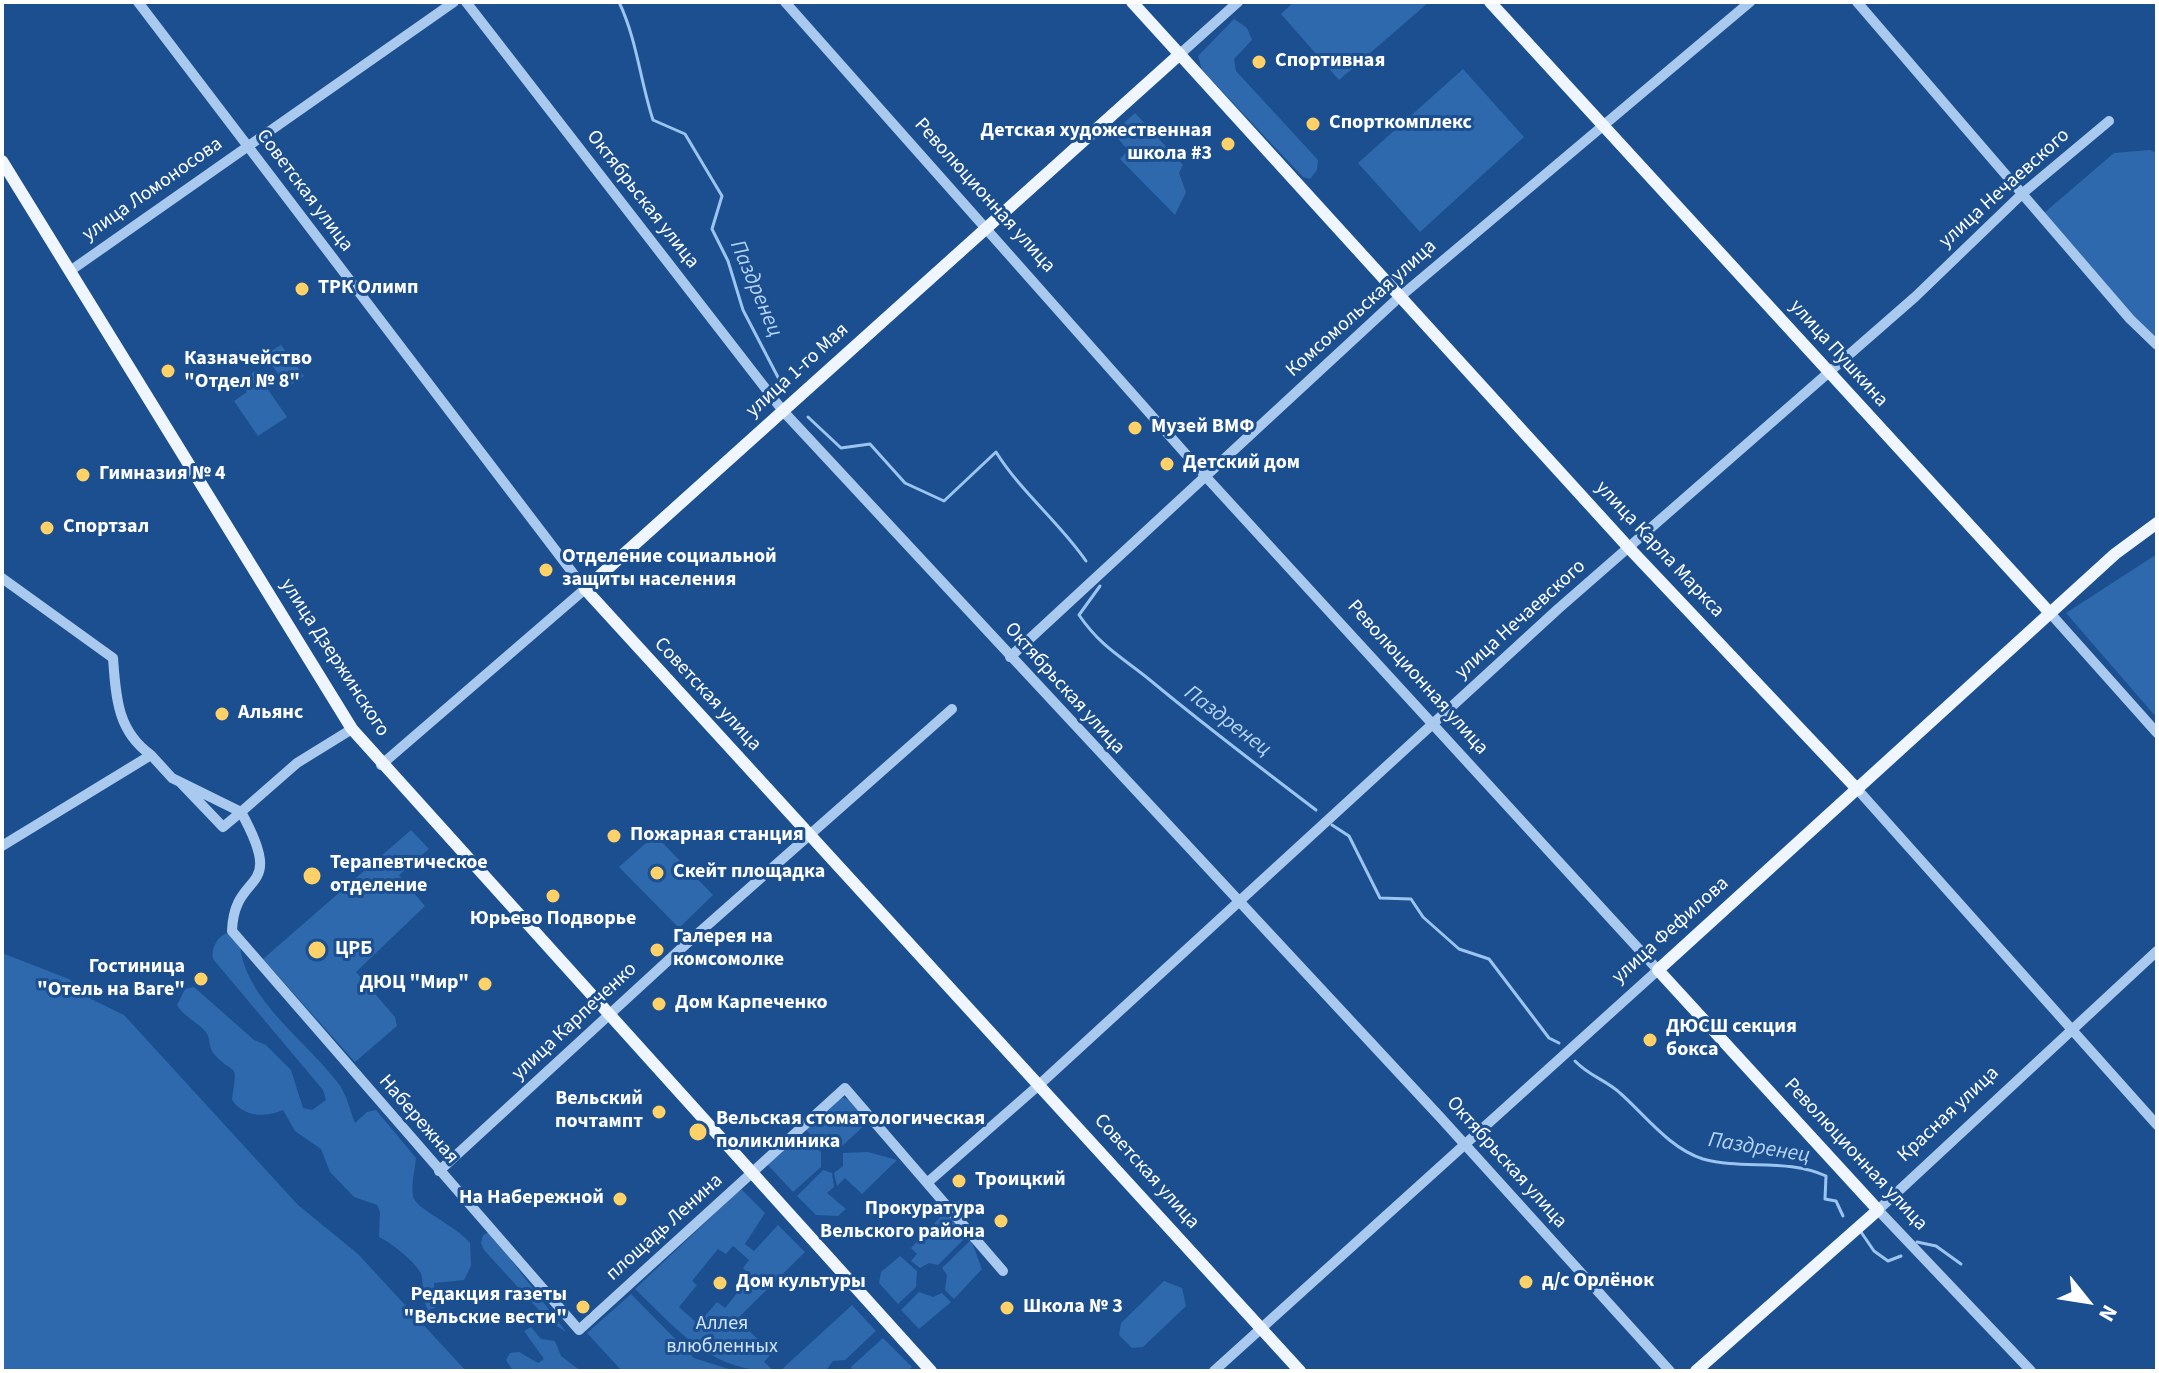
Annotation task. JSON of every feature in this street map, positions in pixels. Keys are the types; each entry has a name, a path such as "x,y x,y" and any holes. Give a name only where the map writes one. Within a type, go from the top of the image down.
{"main road":[{"name":"улица Карла Маркса","path":"1132,2 1402,295 1629,548 1858,790"},
{"name":"улица Пушкина","path":"1490,2 2050,613"},
{"name":"улица 1-го Мая","path":"585,589 1180,54"},
{"name":"улица Дзержинского","path":"2,161 352,729 381,765 754,1171 931,1371"},
{"name":"улица Фефилова","path":"1658,970 2115,554 2157,523"},
{"name":"Советская улица","path":"585,589 1300,1371"},
{"name":"Революционная улица","path":"1658,970 1878,1210"},
{"name":"Красная улица","path":"1696,1371 1878,1210"}],"street":[{"name":"Советская улица","path":"138,2 245,147 585,589"},
{"name":"улица Ломоносова","path":"70,271 454,2"},
{"name":"Октябрьская улица","path":"466,2 783,411 1464,1144 1670,1371"},
{"name":"Революционная улица","path":"785,2 1207,478 1658,970"},
{"name":"улица 1-го Мая","path":"1180,54 1238,2"},
{"name":"Комсомольская улица","path":"1010,657 1402,295 1750,2"},
{"path":"1857,2 2130,319 2157,345"},
{"name":"улица Нечаевского","path":"927,1183 1040,1084 1432,725 1828,373 2023,193 2109,121"},
{"path":"2,578 113,658 116,707 133,743 180,782 223,827 297,763 352,729"},
{"name":"улица 1-го Мая","path":"381,765 585,589"},
{"name":"улица Пушкина","path":"2050,613 2157,733"},
{"name":"улица Карпеченко","path":"439,1171 808,834 952,709"},
{"path":"2,846 151,755"},
{"path":"180,782 241,812"},
{"name":"улица Карла Маркса","path":"1858,790 2071,1029 2152,1114 2157,1125"},
{"name":"Набережная","path":"241,812 258,843 262,864 258,880 239,899 232,931 579,1330"},
{"name":"Красная улица","path":"1878,1210 2157,951"},
{"name":"улица Фефилова","path":"1214,1371 1658,970"},
{"name":"площадь Ленина","path":"579,1330 845,1088 1003,1271"},
{"name":"Революционная улица","path":"1878,1210 2031,1371"}],"green space":[{"path":"1294,2 1429,2 1339,80 1281,14"},
{"path":"1234,19 1247,28 1252,40 1234,59 1236,71 1318,160 1317,170 1310,179 1303,177 1202,70 1198,56"},
{"path":"1463,69 1524,137 1420,232 1358,163"},
{"path":"1135,113 1183,165 1179,173 1186,192 1175,215 1120,159 1128,150 1113,133"},
{"path":"2150,150 2157,153 2157,342 2055,233 2044,213 2114,153"},
{"path":"281,345 304,376 288,387 264,355"},
{"path":"255,371 287,417 258,436 234,401 247,392 240,382"},
{"path":"2157,554 2157,718 2066,613"},
{"name":"ЦРБ","path":"411,830 429,849 399,875 425,906 356,972 395,1017 397,1026 355,1062 263,959"},
{"path":"655,835 713,895 679,928 619,867"},
{"path":"227,933 240,945 244,965 265,1002 341,1087 355,1123 367,1112 376,1110 416,1158 412,1187 415,1201 470,1243 471,1266 464,1280 434,1283 435,1308 428,1310 417,1267 379,1237 380,1212 377,1205 354,1197 330,1172 321,1149 295,1131 283,1110 255,1114 237,1106 232,1100 234,1071 214,1054 205,1031 177,1005 185,989 194,987 254,1040 266,1045 291,1070 303,1108 312,1110 326,1100 323,1090 213,959 216,943"},
{"path":"2,953 69,979 91,999 124,1015 298,1205 358,1254 466,1371 2,1371"},
{"path":"841,1097 851,1101 869,1121 839,1149 825,1149 805,1129"},
{"path":"805,1139 821,1152 821,1167 793,1192 767,1164 792,1140"},
{"path":"868,1152 897,1160 862,1194 845,1178 837,1186 834,1173 843,1166 843,1153"},
{"path":"823,1170 832,1173 834,1187 827,1193 846,1209 838,1216 816,1215 797,1196"},
{"name":"Аллея влюбленных","path":"741,1189 765,1213 745,1244 754,1251 778,1225 805,1252 737,1319 772,1353 764,1362 774,1371 751,1369 713,1356 681,1333 635,1289","holes":["733,1246 749,1260 743,1268 751,1276 725,1308 717,1302 698,1324 679,1307 697,1285 692,1281 718,1249 726,1254"]},
{"path":"946,1211 967,1236 938,1265 929,1263 920,1268 911,1261 917,1254 911,1248"},
{"path":"489,1232 508,1245 512,1261 566,1332 548,1320 484,1250 481,1243 483,1235"},
{"path":"971,1240 982,1269 954,1299 945,1290 947,1275 942,1268"},
{"path":"900,1256 917,1271 916,1287 898,1304 879,1283 881,1272"},
{"path":"1164,1281 1182,1288 1186,1306 1143,1347 1132,1348 1119,1335 1121,1323"},
{"path":"919,1292 933,1297 942,1293 951,1302 919,1329 901,1310"},
{"name":"Аллея влюбленных","path":"631,1294 694,1358 735,1371 622,1371 587,1333"},
{"name":"Аллея влюбленных","path":"852,1305 876,1331 845,1360 833,1361 827,1369 780,1371"},
{"path":"531,1327 541,1339 555,1341 561,1356 581,1371 513,1371 506,1360 510,1353 519,1352 538,1363 544,1359 524,1331"},
{"path":"883,1338 912,1367 908,1371 852,1371 851,1367"}],"waterway":[{"name":"Паздренец","path":"619,2 630,31 653,120 685,134 722,196 712,229 728,261 743,310 781,383"},
{"name":"Паздренец","path":"808,417 841,448 870,444 905,483 944,501 996,452 1086,561"},
{"name":"Паздренец","path":"1100,586 1079,615 1097,637 1316,810"},
{"name":"Паздренец","path":"1332,825 1349,836 1380,898 1411,899 1423,917 1459,949 1489,959 1549,1038 1559,1043"},
{"name":"Паздренец","path":"1575,1061 1615,1089 1669,1140 1691,1154 1734,1164 1796,1167 1826,1176 1825,1199 1836,1201 1843,1216"},
{"name":"Паздренец","path":"1861,1232 1874,1251 1888,1261 1901,1256"},
{"name":"Паздренец","path":"1917,1242 1936,1246 1961,1264"}],"place":[{"name":"Спортивная","path":"1259,62"},
{"name":"Спорткомплекс","path":"1313,124"},
{"name":"Детская художественная школа #3","path":"1228,144"},
{"name":"ТРК Олимп","path":"302,289"},
{"name":"Казначейство \"Отдел № 8\"","path":"168,371"},
{"name":"Музей ВМФ","path":"1135,428"},
{"name":"Детский дом","path":"1167,464"},
{"name":"Гимназия № 4","path":"83,475"},
{"name":"Спортзал","path":"47,528"},
{"name":"Отделение социальной защиты населения","path":"546,570"},
{"name":"Альянс","path":"222,714"},
{"name":"Пожарная станция","path":"614,836"},
{"name":"Скейт площадка","path":"657,873"},
{"name":"Терапевтическое отделение","path":"312,876"},
{"name":"Юрьево Подворье","path":"553,896"},
{"name":"ЦРБ","path":"317,950"},
{"name":"Галерея на комсомолке","path":"657,950"},
{"name":"Гостиница \"Отель на Ваге\"","path":"201,979"},
{"name":"ДЮЦ \"Мир\"","path":"485,984"},
{"name":"Дом Карпеченко","path":"659,1004"},
{"name":"ДЮСШ секция бокса","path":"1650,1040"},
{"name":"Вельский почтампт","path":"659,1112"},
{"name":"Вельская стоматологическая поликлиника","path":"698,1132"},
{"name":"Троицкий","path":"959,1181"},
{"name":"На Набережной","path":"620,1199"},
{"name":"Прокуратура Вельского района","path":"1001,1221"},
{"name":"д/с Орлёнок","path":"1526,1282"},
{"name":"Дом культуры","path":"720,1283"},
{"name":"Редакция газеты \"Вельские вести\"","path":"583,1307"},
{"name":"Школа № 3","path":"1007,1308"}]}
